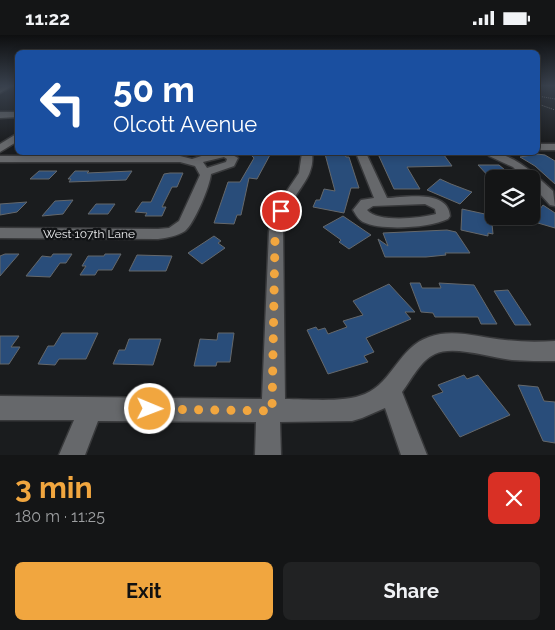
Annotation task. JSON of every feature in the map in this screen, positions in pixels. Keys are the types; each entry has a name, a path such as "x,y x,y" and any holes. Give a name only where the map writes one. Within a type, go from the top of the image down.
{"street":[{"path":"0,110 15,112"},
{"path":"0,115 15,113"},
{"path":"0,149 15,138"},
{"path":"268,455 276,231 284,206 305,175 308,162 307,155"},
{"path":"362,155 382,201"},
{"path":"497,155 517,165 553,197"},
{"name":"West 107th Lane","path":"0,159 175,159 200,167 205,179 186,221 178,229 158,234 0,233"},
{"path":"425,200 436,204 444,213 440,219 378,222 362,215 360,210 366,203 382,201 425,200"},
{"path":"0,408 316,411 362,408 380,399 415,357 430,346 439,343 458,343 518,351 555,351"},
{"path":"390,389 414,455"},
{"path":"72,455 91,408"}],"path":[{"path":"543,106 555,110"}],"building":[{"path":"540,154 555,161 555,184 540,170 520,157"},
{"path":"251,155 270,155 257,179 249,178 241,215 237,215 234,224 214,223 228,182 240,182 254,158"},
{"path":"325,155 345,155 349,157 359,188 351,188 344,213 313,207 316,200 320,200 324,189 335,191"},
{"path":"378,155 444,155 452,166 407,167 420,189 394,189"},
{"path":"478,165 499,165 505,170 485,170 485,173"},
{"path":"39,171 57,171 49,179 30,179"},
{"path":"75,171 89,171 87,173 132,171 126,180 69,182 71,179 68,179"},
{"path":"183,173 177,187 172,187 162,207 166,207 162,216 145,216 147,213 135,212 142,202 151,202 164,174"},
{"path":"440,179 472,192 460,204 427,190"},
{"path":"73,200 63,214 42,216 55,201"},
{"path":"27,202 17,212 0,215 0,204"},
{"path":"96,204 115,204 108,214 88,214"},
{"path":"543,205 555,213 555,228 540,224 540,209"},
{"path":"462,209 485,214 485,225 492,225 493,234 488,233 488,236 461,230"},
{"path":"343,216 371,235 349,249 339,242 341,240 323,227"},
{"path":"447,230 456,232 470,253 445,253 446,255 426,257 385,257 378,239 388,246 383,233"},
{"path":"214,236 221,241 218,243 225,248 202,264 188,253"},
{"path":"19,254 0,276 0,256"},
{"path":"53,254 72,254 66,263 60,263 50,277 26,276 42,256 51,257"},
{"path":"105,254 121,254 112,270 98,270 95,275 80,275 86,266 82,266 88,256 104,256"},
{"path":"137,255 172,256 166,271 129,271"},
{"path":"410,283 420,283 422,288 441,288 439,283 474,285 497,324 481,324 478,317 435,317 433,313 421,312"},
{"path":"389,284 415,312 405,312 411,319 366,338 374,352 364,356 368,362 328,374 307,330 316,327 318,330 325,328 328,334 347,327 343,321 363,315 353,301"},
{"path":"508,290 531,325 515,325 494,291"},
{"path":"62,333 98,333 86,359 59,359 55,365 38,364 48,346 54,346"},
{"path":"218,333 234,333 230,362 217,362 216,366 194,366 200,339 217,340"},
{"path":"0,336 19,336 11,347 20,347 9,364 0,364"},
{"path":"129,339 161,339 153,365 113,364 119,350 125,350"},
{"path":"464,375 467,379 478,375 510,415 460,437 432,396 443,392 438,385"},
{"path":"518,385 538,387 544,401 555,402 555,443 543,441"}],"route":[{"path":"150,409 272,411 275,239 281,211"}]}
